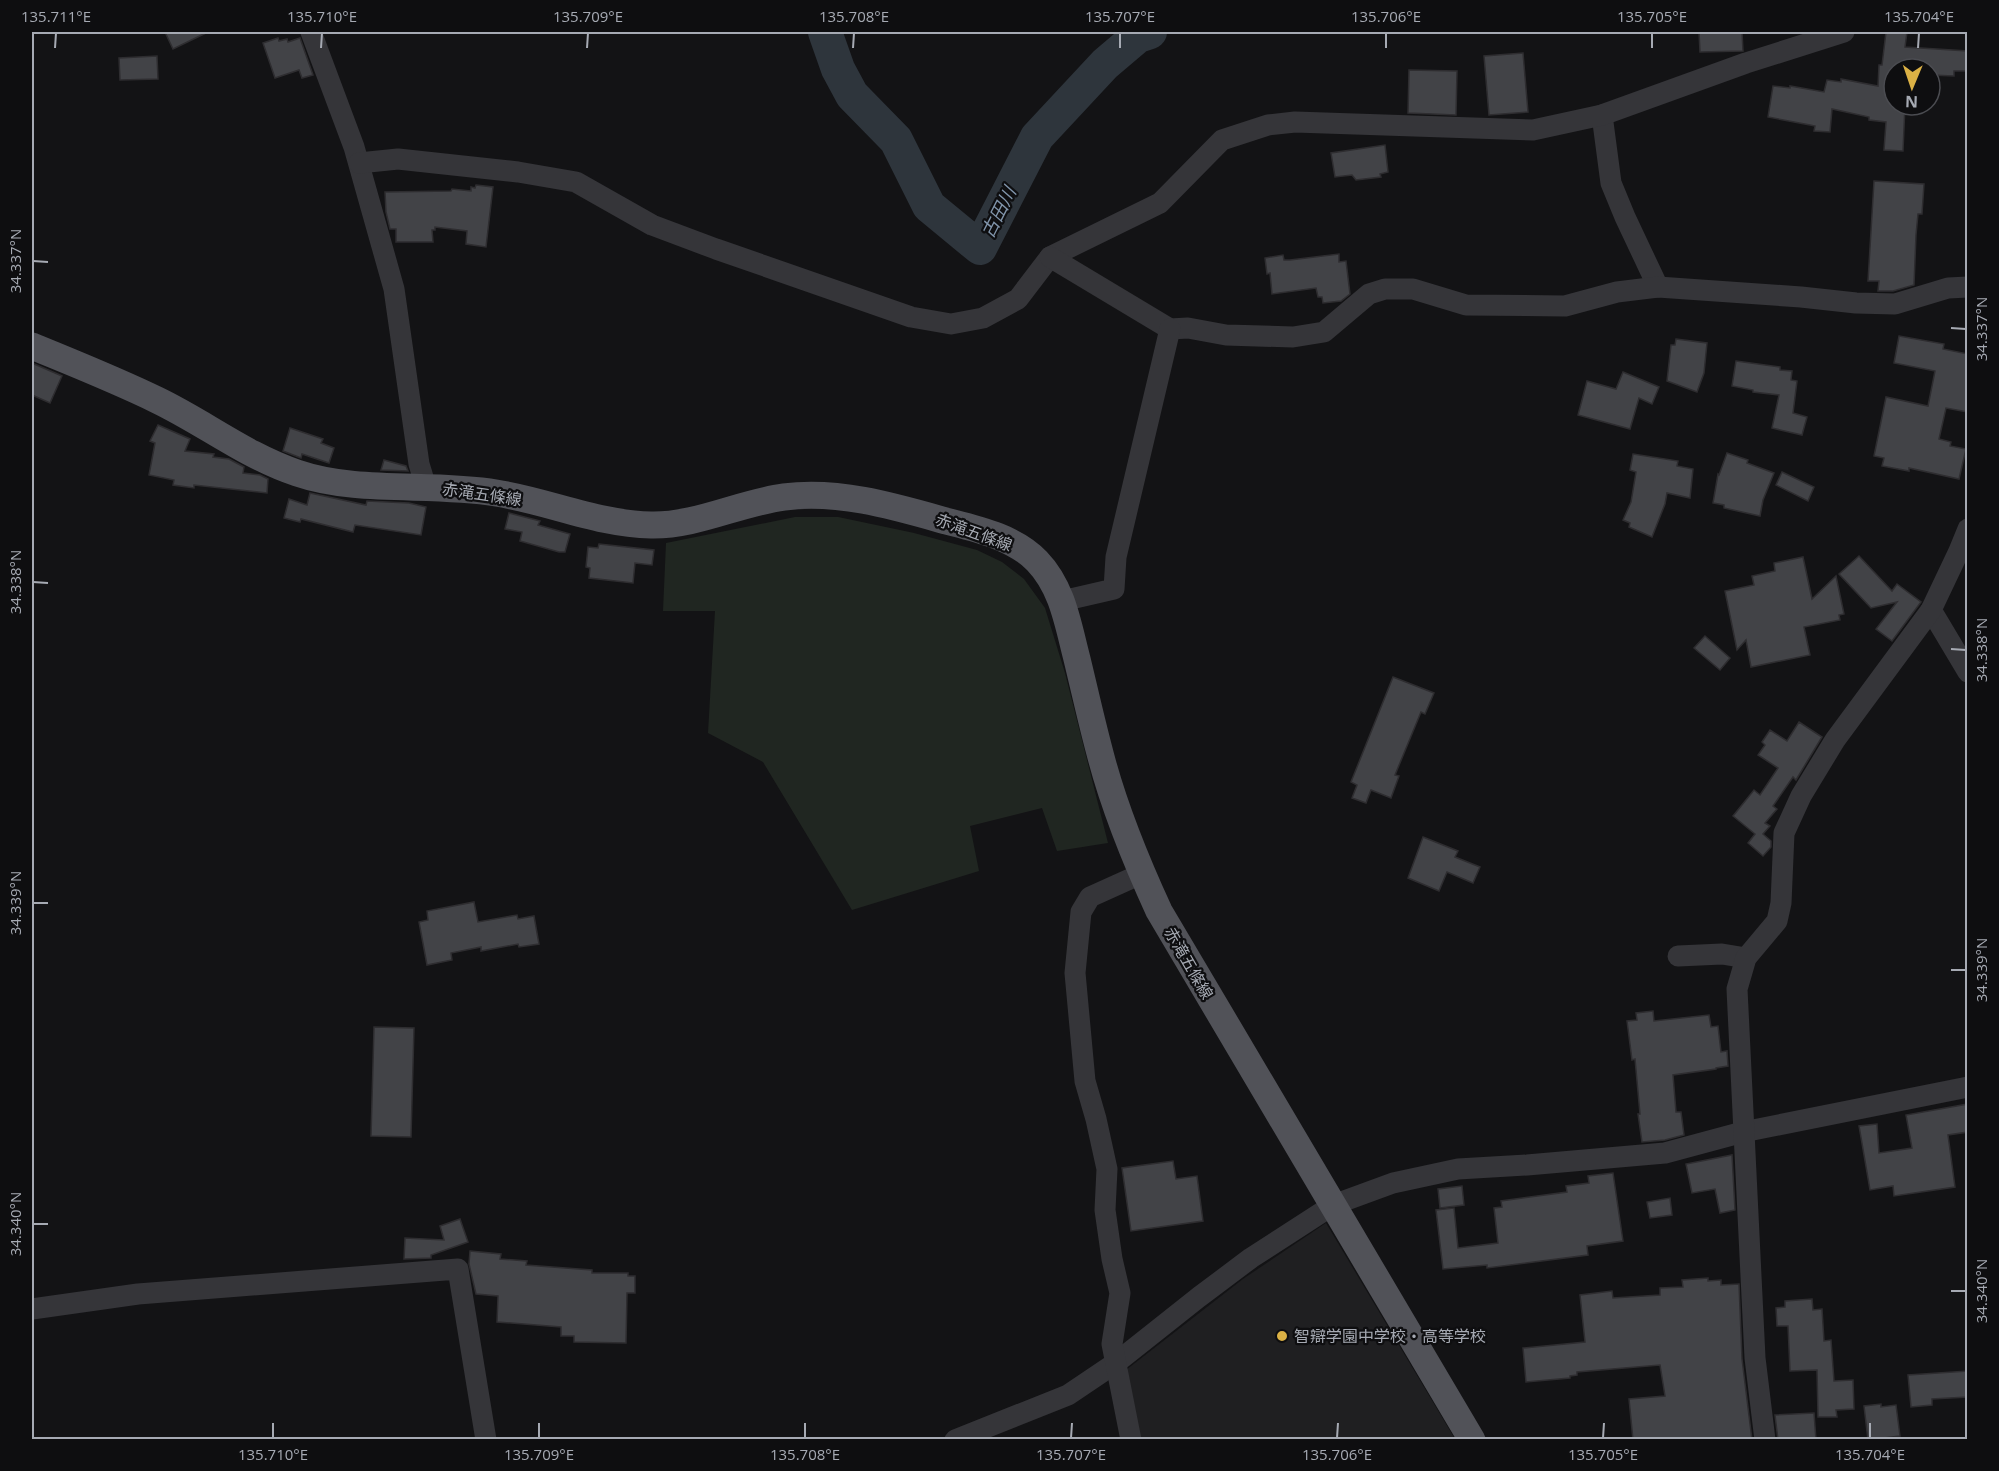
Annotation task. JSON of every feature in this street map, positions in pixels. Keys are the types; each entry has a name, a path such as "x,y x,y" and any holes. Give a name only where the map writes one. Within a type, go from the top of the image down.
{"main road":[{"name":"赤滝五條線","path":"32,346 157,399 263,460 299,475 334,482 461,488 499,494 627,524 676,524 785,497 816,495 851,498 889,504 979,530 1008,541 1035,558 1049,575 1062,601 1102,760 1124,831 1159,911 1472,1440"}],"street":[{"path":"311,32 359,163 394,289 419,464 426,487"},
{"path":"359,163 399,159 518,172 576,182 652,225 911,317 951,324 983,318 1018,299 1050,257 1160,203 1222,140 1268,125 1295,122 1533,130 1602,114 1746,63 1844,32"},
{"path":"1602,114 1611,183 1658,286"},
{"path":"1050,257 1170,329 1188,328 1226,335 1282,336 1324,332 1370,294 1385,289 1413,289 1466,305 1565,306 1617,292 1658,286 1856,303 1895,304 1948,288 1968,286"},
{"path":"1062,601 1114,589 1116,557 1170,329"},
{"path":"1765,1440 1755,1358 1737,989 1746,958 1777,921 1781,903 1784,833 1802,796 1847,722 1931,610 1968,529"},
{"path":"1931,610 1968,672"},
{"path":"1131,1440 1112,1344 1120,1293 1105,1210 1107,1169 1085,1081 1075,973 1082,912 1090,897 1141,874"},
{"path":"1678,956 1722,954 1746,958"},
{"path":"956,1440 1068,1395 1117,1362 1251,1258 1333,1205 1393,1183 1458,1169 1665,1153 1743,1132 1968,1087"},
{"path":"32,1309 138,1294 458,1269 486,1440"}],"shaded area":[{"path":"795,517 838,517 914,533 977,550 1002,562 1024,579 1045,608 1065,673 1108,843 1057,851 1042,808 970,826 979,871 852,910 763,762 708,733 715,611 663,611 666,543"},
{"name":"智辯学園中学校・高等学校","path":"1326,1223 1455,1439 1138,1439 1126,1370 1243,1279"}],"building":[{"path":"165,32 208,32 173,49"},
{"path":"1699,32 1742,32 1743,51 1700,52"},
{"path":"1886,32 1907,32 1905,47 1968,51 1968,71 1954,71 1954,76 1942,76 1942,57 1883,57"},
{"path":"278,38 279,41 287,39 288,42 300,38 313,75 302,78 299,70 275,78 263,43"},
{"path":"1523,53 1528,112 1489,115 1484,56"},
{"path":"157,56 158,79 120,80 119,58"},
{"path":"1879,65 1882,65 1882,117 1904,117 1903,151 1884,150 1886,122 1869,120 1869,117 1832,109 1830,132 1814,131 1815,126 1768,117 1773,86 1790,88 1790,86 1824,92 1827,80 1841,82 1841,79 1878,86"},
{"path":"1409,70 1457,71 1456,115 1408,113"},
{"path":"1385,145 1388,172 1380,174 1381,177 1356,180 1352,175 1335,177 1331,153"},
{"path":"1874,181 1924,184 1922,214 1918,214 1914,285 1893,291 1878,291 1879,281 1868,281"},
{"path":"476,185 493,187 486,247 466,244 467,231 435,227 435,230 432,230 433,242 396,242 396,229 390,229 386,212 385,192 451,191 452,189 471,191 471,187 475,188"},
{"path":"1339,254 1339,262 1346,261 1350,294 1341,301 1323,303 1322,297 1318,297 1316,288 1272,294 1270,273 1267,274 1265,258 1283,255 1284,260 1290,260"},
{"path":"1899,336 1944,344 1943,349 1968,354 1968,412 1946,408 1939,439 1951,442 1950,446 1966,449 1959,479 1909,468 1909,471 1882,466 1884,458 1874,456 1886,397 1928,406 1935,371 1894,363"},
{"path":"1676,339 1707,343 1704,373 1697,392 1667,381 1671,345 1675,345"},
{"path":"1736,361 1780,367 1780,370 1792,371 1791,380 1797,381 1793,413 1807,417 1802,435 1772,428 1779,395 1753,392 1753,390 1732,386"},
{"path":"32,363 62,376 50,403 32,395"},
{"path":"1623,372 1659,387 1652,404 1639,398 1630,429 1578,415 1587,381 1616,389"},
{"path":"158,425 190,439 185,451 214,454 213,457 229,459 244,467 243,473 260,475 268,479 267,493 173,485 174,480 149,475 155,443 150,441"},
{"path":"290,428 323,439 321,443 334,448 329,463 302,454 301,458 283,451"},
{"path":"1727,453 1774,473 1763,500 1760,516 1724,508 1724,505 1713,503 1718,474"},
{"path":"1633,454 1678,461 1677,466 1693,469 1690,498 1667,493 1652,537 1629,527 1630,523 1623,520 1631,502 1636,472 1630,470"},
{"path":"384,460 406,466 408,471 381,470"},
{"path":"1782,472 1814,487 1808,501 1776,485"},
{"path":"310,493 366,505 367,501 409,503 426,507 421,535 355,525 353,532 301,519 300,522 284,518 289,499 307,505"},
{"path":"509,513 540,521 538,525 570,534 565,552 520,541 522,532 505,529"},
{"path":"599,544 654,550 652,565 635,563 633,583 589,578 590,568 586,567 588,547 598,548"},
{"path":"1859,556 1892,591 1897,584 1921,602 1892,641 1876,629 1897,602 1871,608 1839,574"},
{"path":"1803,557 1812,599 1836,576 1844,614 1839,615 1840,620 1804,627 1810,655 1751,667 1746,640 1737,650 1725,591 1754,585 1752,576 1775,571 1774,563"},
{"path":"1705,636 1730,658 1720,670 1694,648"},
{"path":"1393,677 1434,693 1425,714 1421,712 1395,775 1399,776 1391,798 1371,790 1366,803 1352,798 1357,785 1351,782"},
{"path":"1799,722 1822,737 1796,780 1793,777 1773,806 1777,809 1765,823 1770,826 1763,834 1771,841 1771,847 1763,856 1748,843 1755,834 1733,816 1754,790 1760,795 1778,768 1758,755 1765,745 1762,742 1770,730 1787,741"},
{"path":"1423,837 1458,851 1455,857 1480,867 1473,883 1447,872 1439,891 1408,878"},
{"path":"474,902 478,922 517,915 518,919 534,916 539,944 519,947 518,944 481,951 481,947 451,953 452,960 427,965 419,922 428,920 427,911"},
{"path":"1653,1011 1654,1021 1709,1015 1711,1027 1718,1026 1721,1052 1727,1051 1728,1066 1673,1075 1676,1112 1681,1112 1684,1135 1665,1140 1642,1142 1635,1059 1632,1060 1627,1021 1637,1020 1636,1013"},
{"path":"374,1027 414,1028 411,1137 371,1136"},
{"path":"1968,1104 1968,1132 1948,1135 1955,1187 1894,1196 1893,1186 1870,1190 1859,1126 1877,1124 1879,1153 1912,1148 1906,1115"},
{"path":"1732,1155 1735,1210 1720,1213 1715,1189 1692,1193 1686,1164"},
{"path":"1173,1161 1176,1179 1197,1176 1203,1221 1131,1231 1122,1168"},
{"path":"1613,1173 1623,1241 1587,1246 1588,1255 1487,1268 1487,1265 1443,1269 1436,1210 1454,1208 1458,1248 1498,1243 1494,1208 1502,1207 1501,1201 1567,1192 1566,1186 1589,1183 1588,1176"},
{"path":"1462,1186 1464,1205 1440,1208 1438,1189"},
{"path":"1670,1198 1672,1215 1650,1218 1647,1202"},
{"path":"460,1219 468,1242 431,1255 431,1258 404,1259 405,1238 444,1240 440,1226"},
{"path":"470,1251 501,1254 500,1259 527,1261 526,1265 592,1270 592,1273 628,1273 628,1276 635,1276 635,1293 627,1293 626,1343 574,1342 574,1336 561,1336 561,1327 497,1322 498,1296 476,1294 469,1264"},
{"path":"1708,1278 1708,1281 1721,1280 1721,1285 1739,1284 1742,1359 1752,1440 1633,1440 1629,1399 1665,1396 1660,1365 1577,1372 1577,1375 1570,1376 1570,1378 1526,1382 1523,1348 1585,1342 1580,1295 1612,1291 1613,1298 1660,1295 1660,1288 1683,1287 1682,1280"},
{"path":"1812,1299 1813,1310 1822,1309 1824,1341 1831,1340 1834,1381 1853,1380 1854,1409 1836,1410 1837,1417 1818,1417 1817,1370 1790,1371 1788,1326 1777,1326 1776,1308 1785,1307 1785,1301"},
{"path":"1968,1371 1968,1397 1932,1399 1932,1405 1911,1407 1908,1375"},
{"path":"1881,1404 1881,1407 1896,1405 1900,1436 1868,1440 1864,1406"},
{"path":"1814,1413 1816,1440 1778,1440 1775,1415"}],"waterway":[{"name":"古田川","path":"825,32 838,69 852,95 896,140 929,206 980,248 1037,137 1105,64 1138,36 1150,32"}],"place":[{"name":"智辯学園中学校・高等学校","path":"1282,1336"}]}
